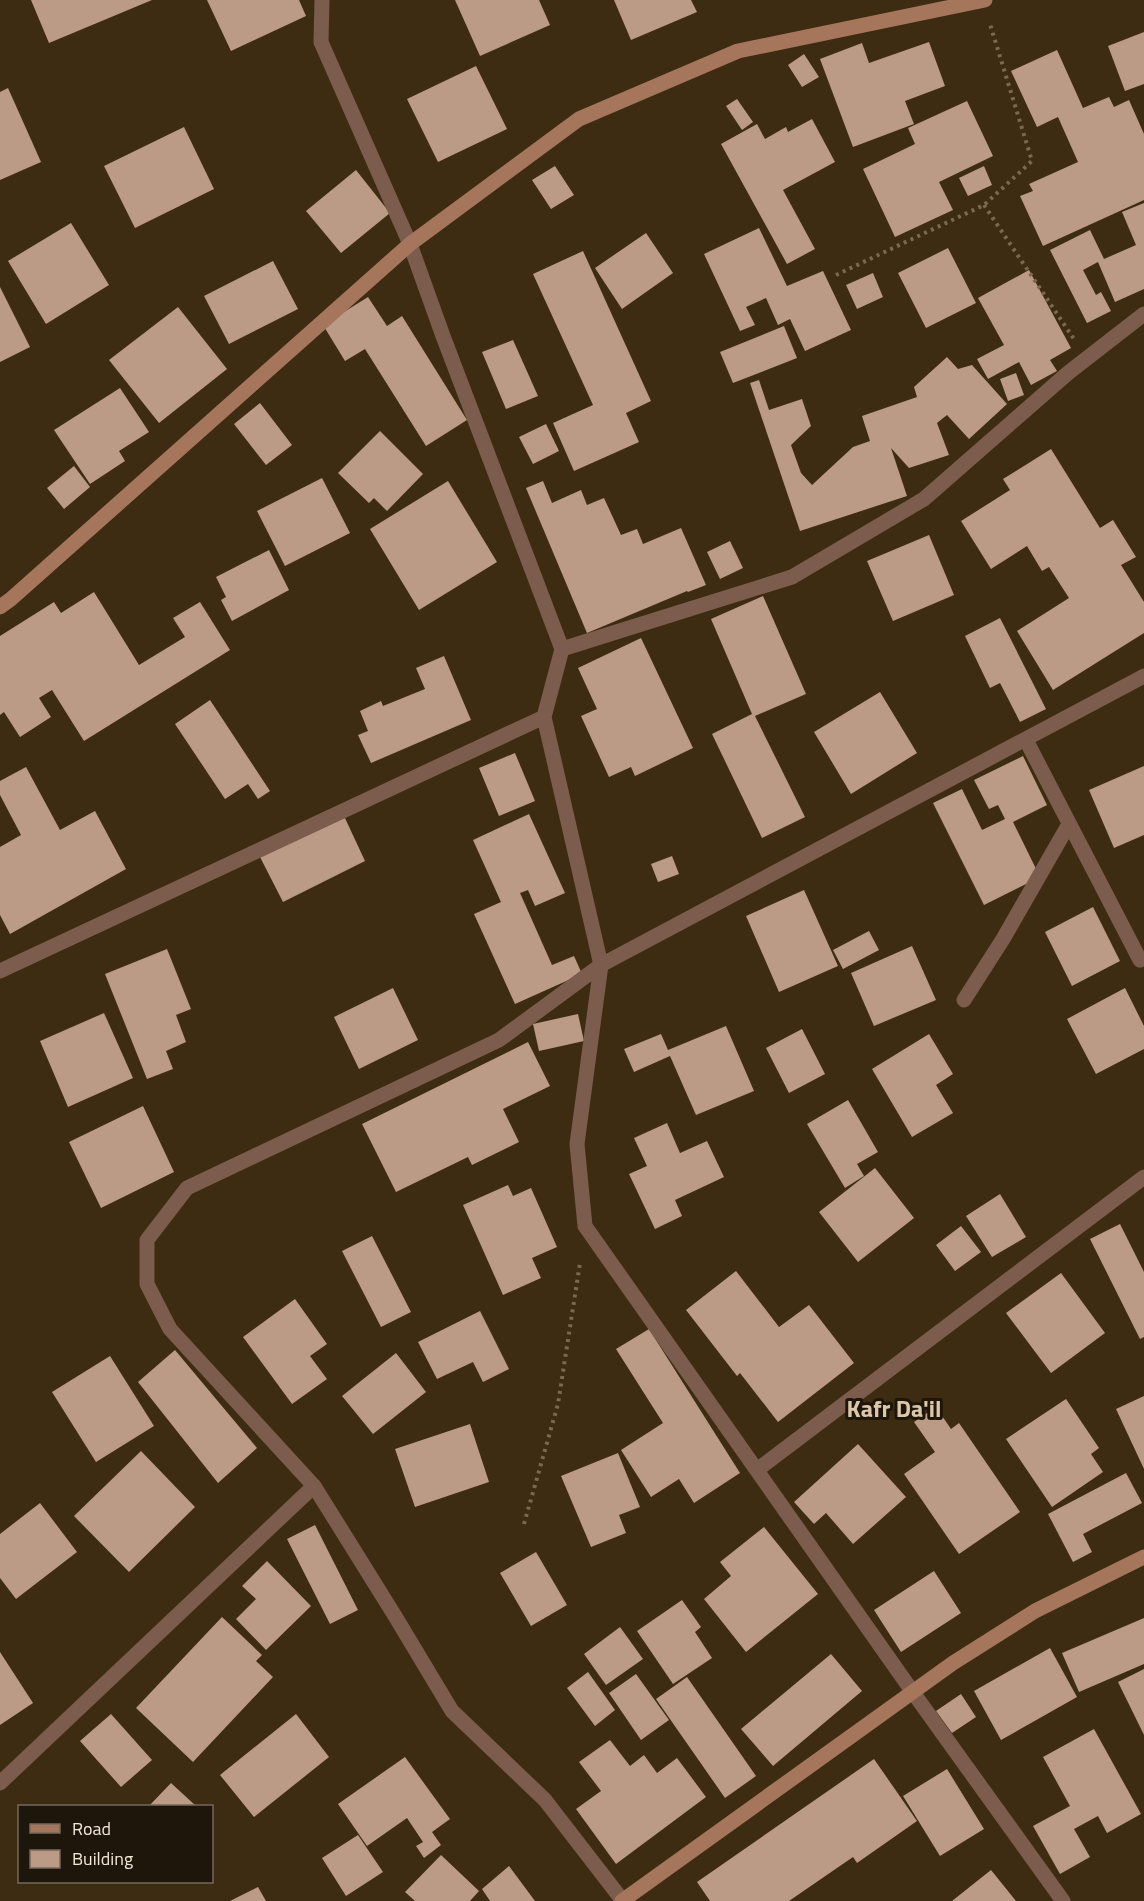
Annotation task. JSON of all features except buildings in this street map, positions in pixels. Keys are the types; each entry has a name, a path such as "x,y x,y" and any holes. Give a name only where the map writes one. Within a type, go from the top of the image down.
{"street":[{"path":"322,0 321,42 410,244 562,649 544,717 601,965 577,1144 585,1226 912,1691 1063,1901"},
{"path":"0,607 410,244 579,119 738,51 984,0"},
{"path":"562,649 792,577 924,499 1087,358 1144,314"},
{"path":"1144,676 601,965 499,1040 187,1188 147,1240 147,1284 170,1329 314,1486 452,1712 545,1800 623,1901 912,1691 1035,1611 1144,1557"},
{"path":"0,971 544,717"},
{"path":"1026,740 1140,960"},
{"path":"964,1000 1003,939 1069,824"},
{"path":"757,1470 1144,1177"},
{"path":"0,1783 314,1486"}],"path":[{"path":"836,275 984,205 1032,161 984,0"},
{"path":"984,205 1087,358"},
{"path":"524,1524 558,1404 585,1226"}],"district":[{"name":"Kafr Da'il","path":"894,1409"}]}
